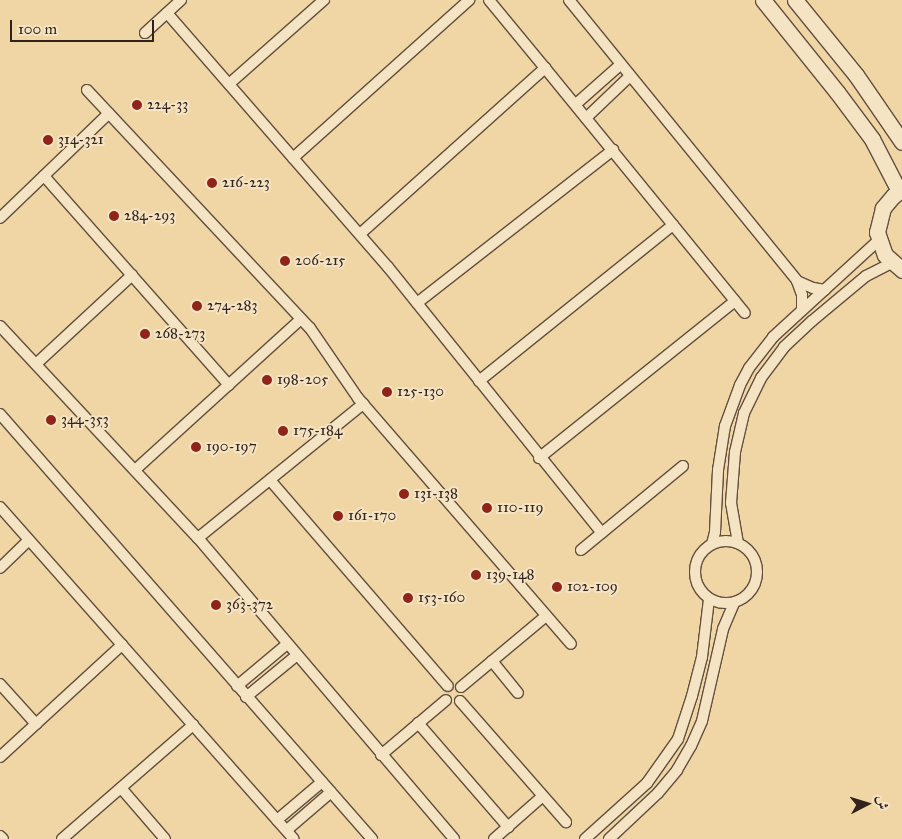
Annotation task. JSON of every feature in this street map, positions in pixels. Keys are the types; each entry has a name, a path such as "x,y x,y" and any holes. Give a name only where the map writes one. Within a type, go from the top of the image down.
{"street":[{"path":"145,32 181,0"},
{"path":"229,84 324,0"},
{"path":"293,158 469,0"},
{"path":"488,0 576,104 672,225 745,312"},
{"path":"569,0 797,282 802,295 802,310"},
{"path":"738,543 731,504 735,452 744,413 761,378 784,347 866,276 897,267 885,255 879,240 879,216 887,202 901,190 872,138 763,0"},
{"path":"795,0 856,75 902,142"},
{"path":"167,13 360,234 539,458 602,533"},
{"path":"576,104 621,64"},
{"path":"360,234 545,68"},
{"path":"586,118 630,76"},
{"path":"87,90 301,319 325,348 363,404 571,644"},
{"path":"0,218 109,113"},
{"path":"417,303 613,150"},
{"path":"44,176 229,385"},
{"path":"479,381 672,225"},
{"path":"712,544 715,532 720,448 732,404 740,385 760,352 802,310 879,240"},
{"path":"36,364 132,275"},
{"path":"797,282 825,290"},
{"path":"539,458 735,301"},
{"path":"135,470 301,319"},
{"path":"0,326 198,538 454,839"},
{"path":"198,538 363,404"},
{"path":"0,414 372,839"},
{"path":"581,550 683,466"},
{"path":"270,480 448,686"},
{"path":"0,507 294,839"},
{"path":"0,568 29,540"},
{"path":"720,541 738,543 750,552 757,572 754,586 750,592 734,603 721,604 709,599 697,586 694,573 700,553 712,544 720,541"},
{"path":"585,839 647,783 678,739 702,657 709,599"},
{"path":"609,839 658,793 677,770 691,746 702,721 723,629 734,603"},
{"path":"461,687 546,616"},
{"path":"237,686 287,644"},
{"path":"0,757 122,645"},
{"path":"246,697 297,655"},
{"path":"492,661 518,693"},
{"path":"0,684 36,724"},
{"path":"456,684 461,687 464,692 460,701 452,703 446,700 444,694 448,686 456,684"},
{"path":"382,755 446,700"},
{"path":"460,701 566,822"},
{"path":"418,723 508,827"},
{"path":"62,839 193,725"},
{"path":"277,820 322,782"},
{"path":"121,788 165,839"},
{"path":"286,830 330,792"},
{"path":"494,839 543,796"},
{"path":"0,836 3,839"}],"place":[{"name":"224-33","path":"137,105"},
{"name":"314-321","path":"48,140"},
{"name":"216-223","path":"212,183"},
{"name":"284-293","path":"114,216"},
{"name":"206-215","path":"285,261"},
{"name":"274-283","path":"197,306"},
{"name":"268-273","path":"145,334"},
{"name":"198-205","path":"267,380"},
{"name":"125-130","path":"387,392"},
{"name":"344-353","path":"51,420"},
{"name":"175-184","path":"283,431"},
{"name":"190-197","path":"196,447"},
{"name":"131-138","path":"404,494"},
{"name":"110-119","path":"487,508"},
{"name":"161-170","path":"338,516"},
{"name":"139-148","path":"476,575"},
{"name":"102-109","path":"557,587"},
{"name":"153-160","path":"408,598"},
{"name":"363-372","path":"216,605"}]}
